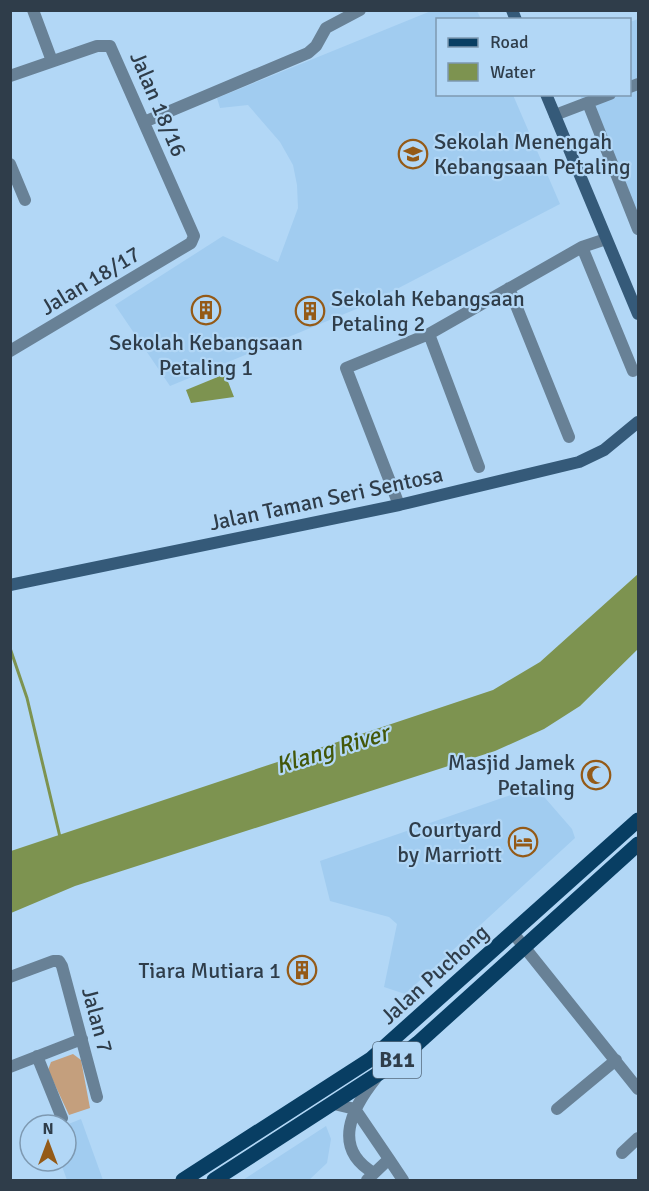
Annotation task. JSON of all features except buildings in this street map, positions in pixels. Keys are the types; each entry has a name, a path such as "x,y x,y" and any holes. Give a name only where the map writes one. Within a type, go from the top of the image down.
{"main road":[{"path":"547,96 639,314"},
{"name":"Jalan Taman Seri Sentosa","path":"10,585 399,505 579,462 604,450 639,422"},
{"name":"Jalan Puchong","path":"183,1180 371,1059 639,820"},
{"name":"Jalan Puchong","path":"214,1180 334,1104 418,1043 639,843"}],"street":[{"path":"33,10 52,62"},
{"path":"144,122 308,53 316,46 326,28 360,10"},
{"name":"Jalan 18/16","path":"10,76 97,46 110,46 194,236 191,243"},
{"path":"555,115 605,96"},
{"path":"588,103 639,229"},
{"path":"10,164 25,200"},
{"path":"399,505 346,368 429,334 582,247 606,239"},
{"name":"Jalan 18/17","path":"10,351 191,243"},
{"path":"582,247 633,371"},
{"path":"509,288 569,437"},
{"path":"429,334 479,467"},
{"path":"513,933 639,1089"},
{"name":"Jalan 7","path":"10,977 53,961 58,961 62,966 97,1097"},
{"path":"10,1067 82,1039"},
{"path":"37,1056 60,1113"},
{"path":"557,1109 615,1060"},
{"path":"381,1072 355,1109 349,1126 352,1149 370,1177 389,1159"},
{"path":"334,1104 355,1109 403,1180"},
{"path":"622,1153 639,1138"}],"shaded area":[{"name":"Sekolah Menengah Kebangsaan Petaling","path":"431,11 477,11 480,18 436,18 436,96 513,96 560,204 366,305 170,386 115,305 223,236 278,262 298,208 293,165 280,142 248,105 220,108 217,98"},
{"path":"638,19 638,217 580,96 631,96 631,22"},
{"path":"528,789 539,791 572,829 575,838 405,994 384,987 397,924 389,917 330,901 320,861"},
{"path":"73,1054 81,1060 90,1108 68,1113 48,1070 51,1062"},
{"path":"81,1119 103,1180 67,1180 64,1173 78,1173 78,1120"},
{"path":"326,1126 331,1139 327,1163 309,1180 243,1180"}],"water":[{"path":"225,374 234,397 191,403 186,390"},
{"name":"Klang River","path":"638,574 638,649 580,706 544,729 495,751 75,886 11,913 11,851 493,690 540,662"}],"waterway":[{"path":"10,648 27,698 60,837"}],"place":[{"name":"Sekolah Menengah Kebangsaan Petaling","path":"413,154"},
{"name":"Sekolah Kebangsaan Petaling 1","path":"206,310"},
{"name":"Sekolah Kebangsaan Petaling 2","path":"310,311"},
{"name":"Masjid Jamek Petaling","path":"596,775"},
{"name":"Courtyard by Marriott","path":"523,842"},
{"name":"Tiara Mutiara 1","path":"302,970"}]}
